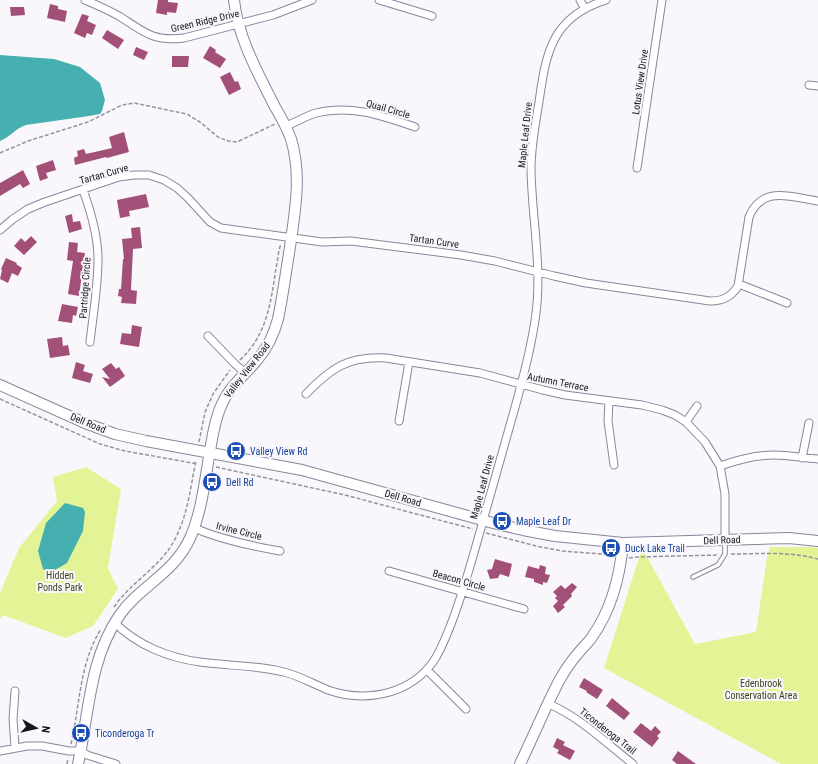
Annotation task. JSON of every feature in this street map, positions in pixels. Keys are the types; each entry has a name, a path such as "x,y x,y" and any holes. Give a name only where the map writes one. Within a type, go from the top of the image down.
{"street":[{"name":"Green Ridge Drive","path":"85,0 98,5 149,35 160,39 172,40 273,15 312,0"},
{"name":"Valley View Road","path":"78,764 94,673 103,648 115,623 128,604 168,570 186,546 198,516 218,414 222,404 235,384 257,360 267,346 275,331 282,303 298,180 296,160 291,139 284,123 247,50 235,13 234,0"},
{"path":"379,0 432,16"},
{"path":"580,0 585,9"},
{"name":"Maple Leaf Drive","path":"115,623 124,632 163,653 200,662 266,668 307,680 326,689 342,694 365,696 393,692 408,685 433,662 442,648 463,592 521,385 532,340 538,283 532,170 533,145 542,75 546,58 552,42 562,28 585,9 606,0"},
{"name":"Lotus View Drive","path":"637,168 662,0"},
{"path":"809,85 818,86"},
{"name":"Quail Circle","path":"284,123 315,113 347,109 380,115 415,127"},
{"name":"Tartan Curve","path":"0,230 28,209 46,202 119,178 134,175 149,175 164,180 177,188 210,222 221,228 322,242 358,241 461,255 495,261 586,283 710,302 726,298 733,293 739,284"},
{"name":"Partridge Circle","path":"83,190 92,214 98,259 90,342"},
{"path":"787,303 739,284 749,217 753,208 759,201 768,196 778,195 818,201"},
{"path":"208,336 245,373"},
{"name":"Autumn Terrace","path":"306,394 328,373 341,365 356,360 386,358 480,373 521,385 565,395 662,410 686,422 705,442 720,466 725,494 725,540"},
{"path":"399,421 409,362"},
{"name":"Dell Road","path":"0,385 85,423 115,434 302,470 483,521 523,530 555,536 623,542 789,538 818,541"},
{"path":"609,401 608,421 614,465"},
{"path":"686,422 697,406"},
{"path":"802,458 809,423"},
{"path":"720,466 754,457 774,455 818,458"},
{"name":"Irvine Circle","path":"194,528 205,533 243,544 280,551"},
{"path":"520,764 559,682 580,650 592,639 603,620 615,589 623,542"},
{"name":"Beacon Circle","path":"389,571 524,609"},
{"path":"426,670 466,709"},
{"path":"15,691 13,720 15,747"},
{"name":"Ticonderoga Trail","path":"549,704 563,710 585,724 633,764"},
{"path":"0,751 15,747 42,746 69,751 81,751 87,755 116,764"}],"lane":[{"path":"693,578 718,565 725,554 725,540"}],"path":[{"path":"0,153 88,122 122,105 134,103 187,114 200,122 218,137 228,141 237,142 284,123"},
{"path":"111,611 118,601 160,560 172,545 179,532 185,515 205,412 213,394 235,364 249,351 260,333 268,314 280,244 291,238"},
{"path":"67,764 75,725 80,684 87,659 100,629"}],"green space":[{"name":"Hidden Ponds Park","path":"86,467 121,489 108,568 118,589 93,626 66,638 3,615 0,619 0,593 19,548 57,501 53,477"},
{"name":"Edenbrook Conservation Area","path":"770,547 818,548 818,764 781,764 604,668 642,548 695,644 756,632 767,557"}],"water":[{"path":"0,55 54,59 80,67 100,83 105,100 102,111 100,114 26,125 0,141"},
{"path":"65,503 83,508 85,512 83,531 67,563 50,573 43,569 38,551 46,523"}],"building":[{"path":"158,0 168,0 168,2 178,3 176,13 167,12 167,15 156,13"},
{"path":"50,4 58,6 58,9 67,11 65,22 47,18"},
{"path":"10,7 24,7 25,15 11,16"},
{"path":"82,14 89,16 87,21 96,25 92,35 87,33 85,38 74,33"},
{"path":"107,30 124,40 118,49 102,38"},
{"path":"210,46 216,50 215,52 226,59 220,68 203,58"},
{"path":"136,47 148,52 144,60 133,55"},
{"path":"172,56 189,56 188,67 172,67"},
{"path":"230,72 235,82 238,81 241,89 229,95 220,77"},
{"path":"124,132 129,152 75,165 74,158 78,156 77,151 84,149 86,154 112,148 109,137"},
{"path":"53,160 56,170 46,173 48,178 40,181 36,166"},
{"path":"23,170 30,184 23,188 20,184 0,196 0,183"},
{"path":"146,194 149,207 129,211 130,216 120,218 117,200"},
{"path":"72,214 73,222 80,221 82,229 69,233 65,216"},
{"path":"140,227 142,248 133,249 131,290 137,291 136,304 121,303 122,297 118,296 119,289 121,289 124,259 122,239 132,238 131,228"},
{"path":"31,236 37,242 24,255 14,246 21,238 25,242"},
{"path":"69,242 78,243 77,252 85,253 79,296 68,294 73,261 67,260"},
{"path":"6,258 17,263 16,264 22,268 18,276 12,273 8,283 0,279 1,269"},
{"path":"62,304 78,307 76,316 73,315 72,323 58,321"},
{"path":"132,325 142,327 139,347 120,344 122,333 131,334"},
{"path":"62,337 63,346 68,345 70,355 50,358 47,339"},
{"path":"76,362 85,365 83,371 93,374 90,383 72,378"},
{"path":"111,363 116,369 119,367 125,376 110,387 102,377 110,379 102,369"},
{"path":"495,559 512,564 509,577 500,574 498,578 490,579 487,570 492,569"},
{"path":"540,565 546,567 545,574 550,575 547,583 543,582 543,585 534,582 534,579 525,577 528,566 539,569"},
{"path":"572,583 577,587 571,594 572,596 563,605 565,607 558,613 553,606 558,601 555,598 557,596 553,592 561,585 565,589"},
{"path":"584,678 603,690 597,699 579,687"},
{"path":"612,698 630,713 624,720 606,706"},
{"path":"641,723 651,731 655,726 661,732 657,736 659,738 652,747 633,732"},
{"path":"557,738 565,742 563,745 575,751 570,760 557,753 559,750 553,747"},
{"path":"678,751 696,764 677,764 672,760"}],"place":[{"name":"Valley View Rd","path":"236,451"},
{"name":"Dell Rd","path":"212,482"},
{"name":"Maple Leaf Dr","path":"502,521"},
{"name":"Duck Lake Trail","path":"611,548"},
{"name":"Ticonderoga Tr","path":"81,733"}]}
